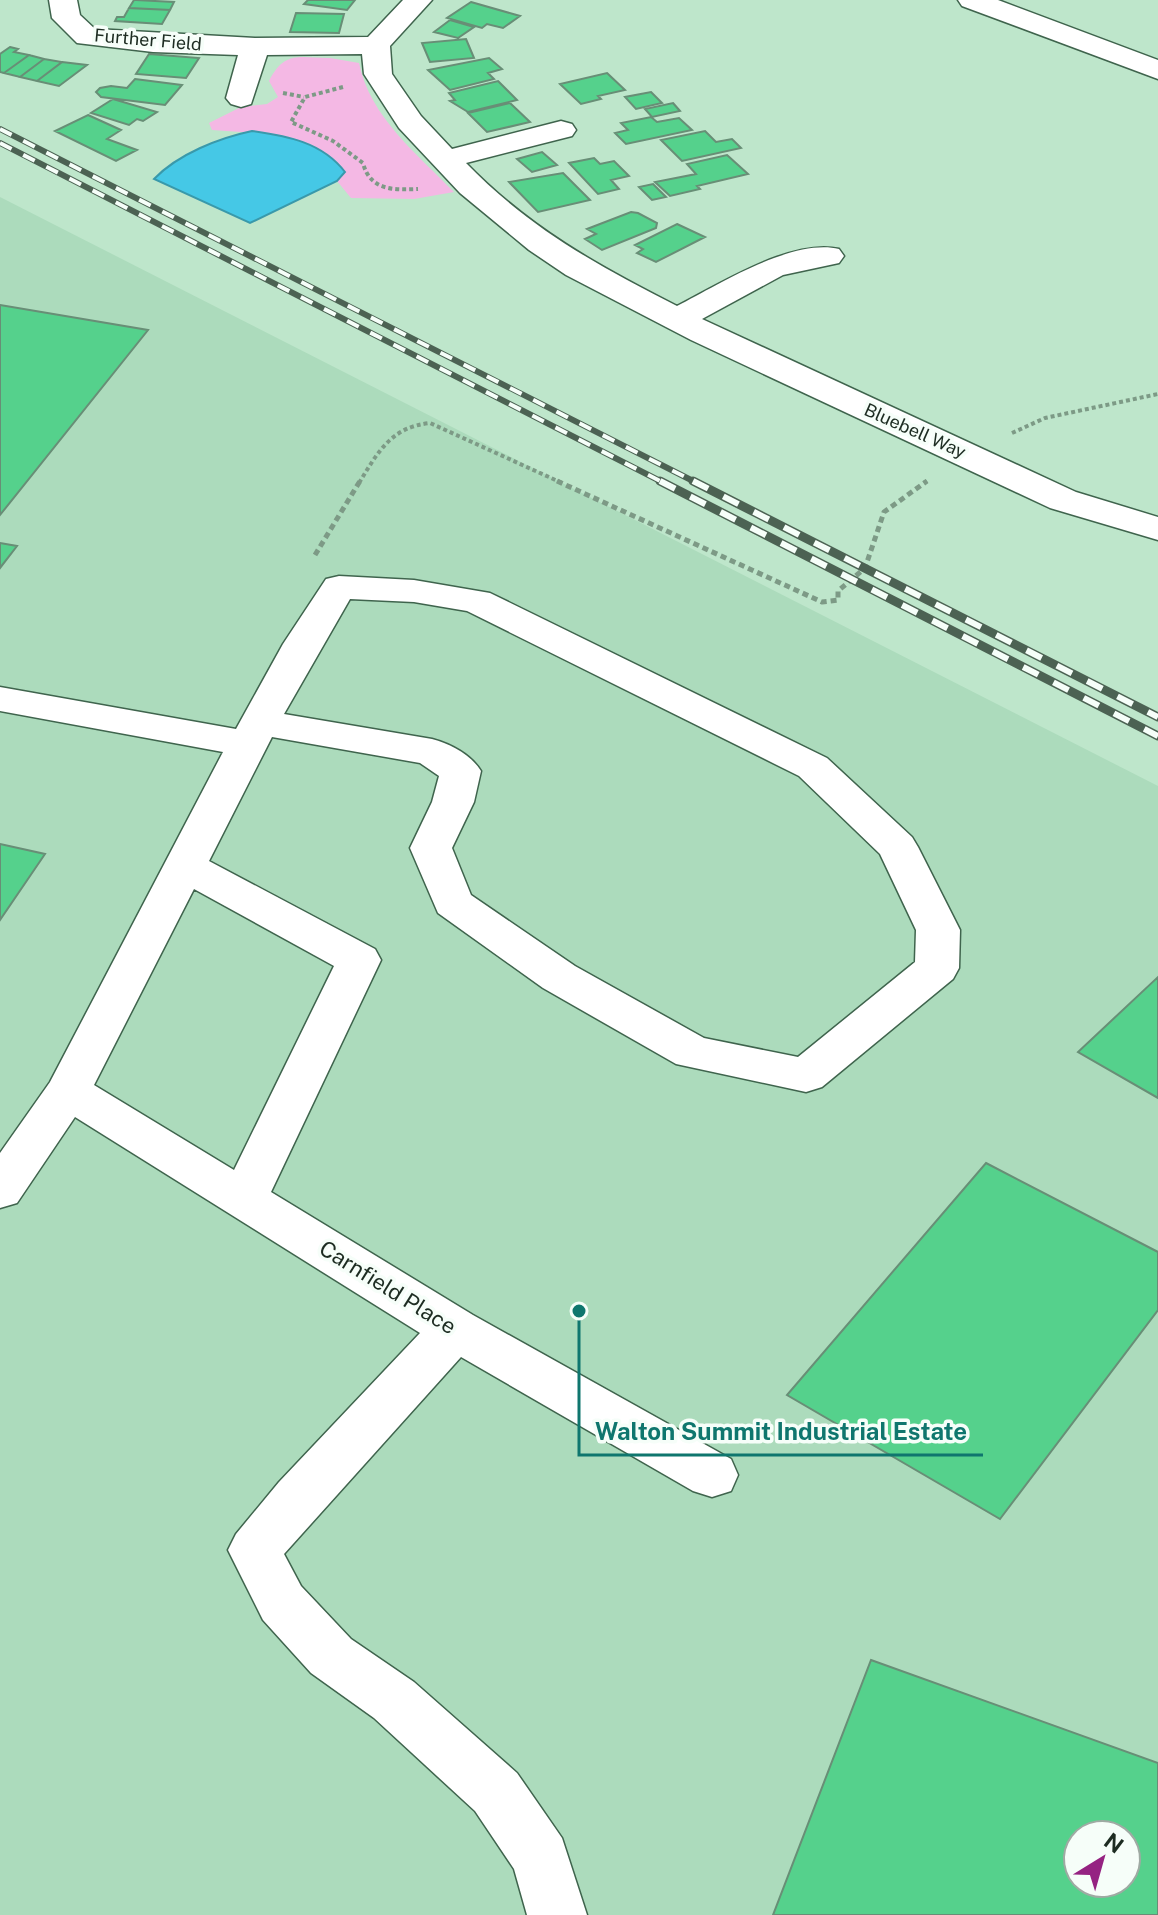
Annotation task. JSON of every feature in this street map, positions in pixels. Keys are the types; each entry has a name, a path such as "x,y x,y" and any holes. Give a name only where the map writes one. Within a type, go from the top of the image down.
{"street":[{"name":"Further Field","path":"63,0 66,18 87,37 255,47 377,60"},
{"path":"377,60 418,0"},
{"path":"972,0 1158,70"},
{"path":"241,98 255,47"},
{"name":"Bluebell Way","path":"377,60 410,122 471,186 540,243 577,268 676,320 1063,500 1158,529"},
{"path":"447,159 561,130"},
{"path":"676,320 773,268 828,256"},
{"path":"0,699 254,733 432,752 461,771 453,802 431,848 453,903 559,977 692,1052 806,1075 937,968 938,930 897,847 813,767 477,601 414,591 339,587 310,629 254,733 68,1091 0,1190"},
{"path":"185,866 359,960 244,1199"},
{"name":"Carnfield Place","path":"68,1091 455,1329 712,1475"},
{"path":"455,1329 316,1479 255,1550 282,1603 331,1656 394,1700 496,1792 541,1858 557,1915"}],"path":[{"path":"377,60 305,97 291,122 348,150 363,163 364,174 373,184 391,190 471,186"},
{"path":"310,629 292,592 385,441 412,425 430,423 822,602 838,600 838,591 865,568 870,554"}],"shaded area":[{"path":"330,58 359,63 373,101 384,118 454,192 414,199 351,198 337,181 343,175 272,134 212,130 209,123 241,107 267,104 278,97 269,81 287,60"},
{"path":"0,197 1158,786 1158,1915 0,1915"}],"water":[{"path":"252,131 291,138 315,147 345,172 337,181 250,223 154,179 200,148"}],"building":[{"path":"134,0 174,2 170,10 129,8"},
{"path":"308,0 355,0 347,10 304,4"},
{"path":"471,2 520,16 503,28 487,24 482,28 447,18"},
{"path":"129,8 170,10 162,24 115,21 117,17 124,17"},
{"path":"296,13 344,14 339,33 290,32"},
{"path":"450,20 474,27 458,38 434,32"},
{"path":"466,39 474,58 430,62 422,43"},
{"path":"10,47 18,49 14,52 29,55 4,73 0,72 0,54"},
{"path":"149,54 199,58 186,78 136,74"},
{"path":"29,55 44,59 20,77 4,73"},
{"path":"489,58 502,69 488,73 494,79 450,90 428,70"},
{"path":"44,59 62,62 37,81 20,77"},
{"path":"62,62 87,65 59,86 37,81"},
{"path":"607,73 625,90 598,96 601,99 581,104 560,84"},
{"path":"135,79 182,85 165,105 101,97 96,92 111,86 127,88"},
{"path":"498,81 517,100 468,112 450,101 455,100 449,93"},
{"path":"651,92 662,103 636,109 625,97"},
{"path":"113,99 157,112 129,125 91,113"},
{"path":"510,103 530,122 487,132 468,113"},
{"path":"673,103 680,111 652,117 645,109"},
{"path":"88,115 121,130 107,139 137,150 116,161 55,131"},
{"path":"651,117 657,122 679,118 692,130 626,144 615,133 628,130 621,123"},
{"path":"705,131 716,142 732,139 741,148 682,161 661,140"},
{"path":"542,152 557,165 532,172 517,159"},
{"path":"727,155 748,174 670,196 655,182 696,174 687,164"},
{"path":"594,158 600,164 614,161 629,176 611,180 619,189 598,194 569,163"},
{"path":"563,173 590,200 538,212 509,182"},
{"path":"653,184 666,197 652,200 639,187"},
{"path":"631,212 657,223 656,228 602,250 585,239 596,234 587,229"},
{"path":"677,224 705,237 656,262 637,253 643,249 635,245"},
{"path":"0,305 148,330 0,515"},
{"path":"0,543 17,546 0,568"},
{"path":"0,844 45,854 0,920"},
{"path":"1158,977 1158,1098 1078,1052"},
{"path":"986,1163 1158,1252 1158,1310 1000,1519 787,1395"},
{"path":"871,1660 1158,1763 1158,1915 773,1915"}],"railway":[{"path":"0,129 697,483"},
{"path":"0,143 664,483"},
{"path":"660,481 1158,736"},
{"path":"693,481 1158,717"}],"place":[{"name":"Walton Summit Industrial Estate","path":"579,1311"}]}
